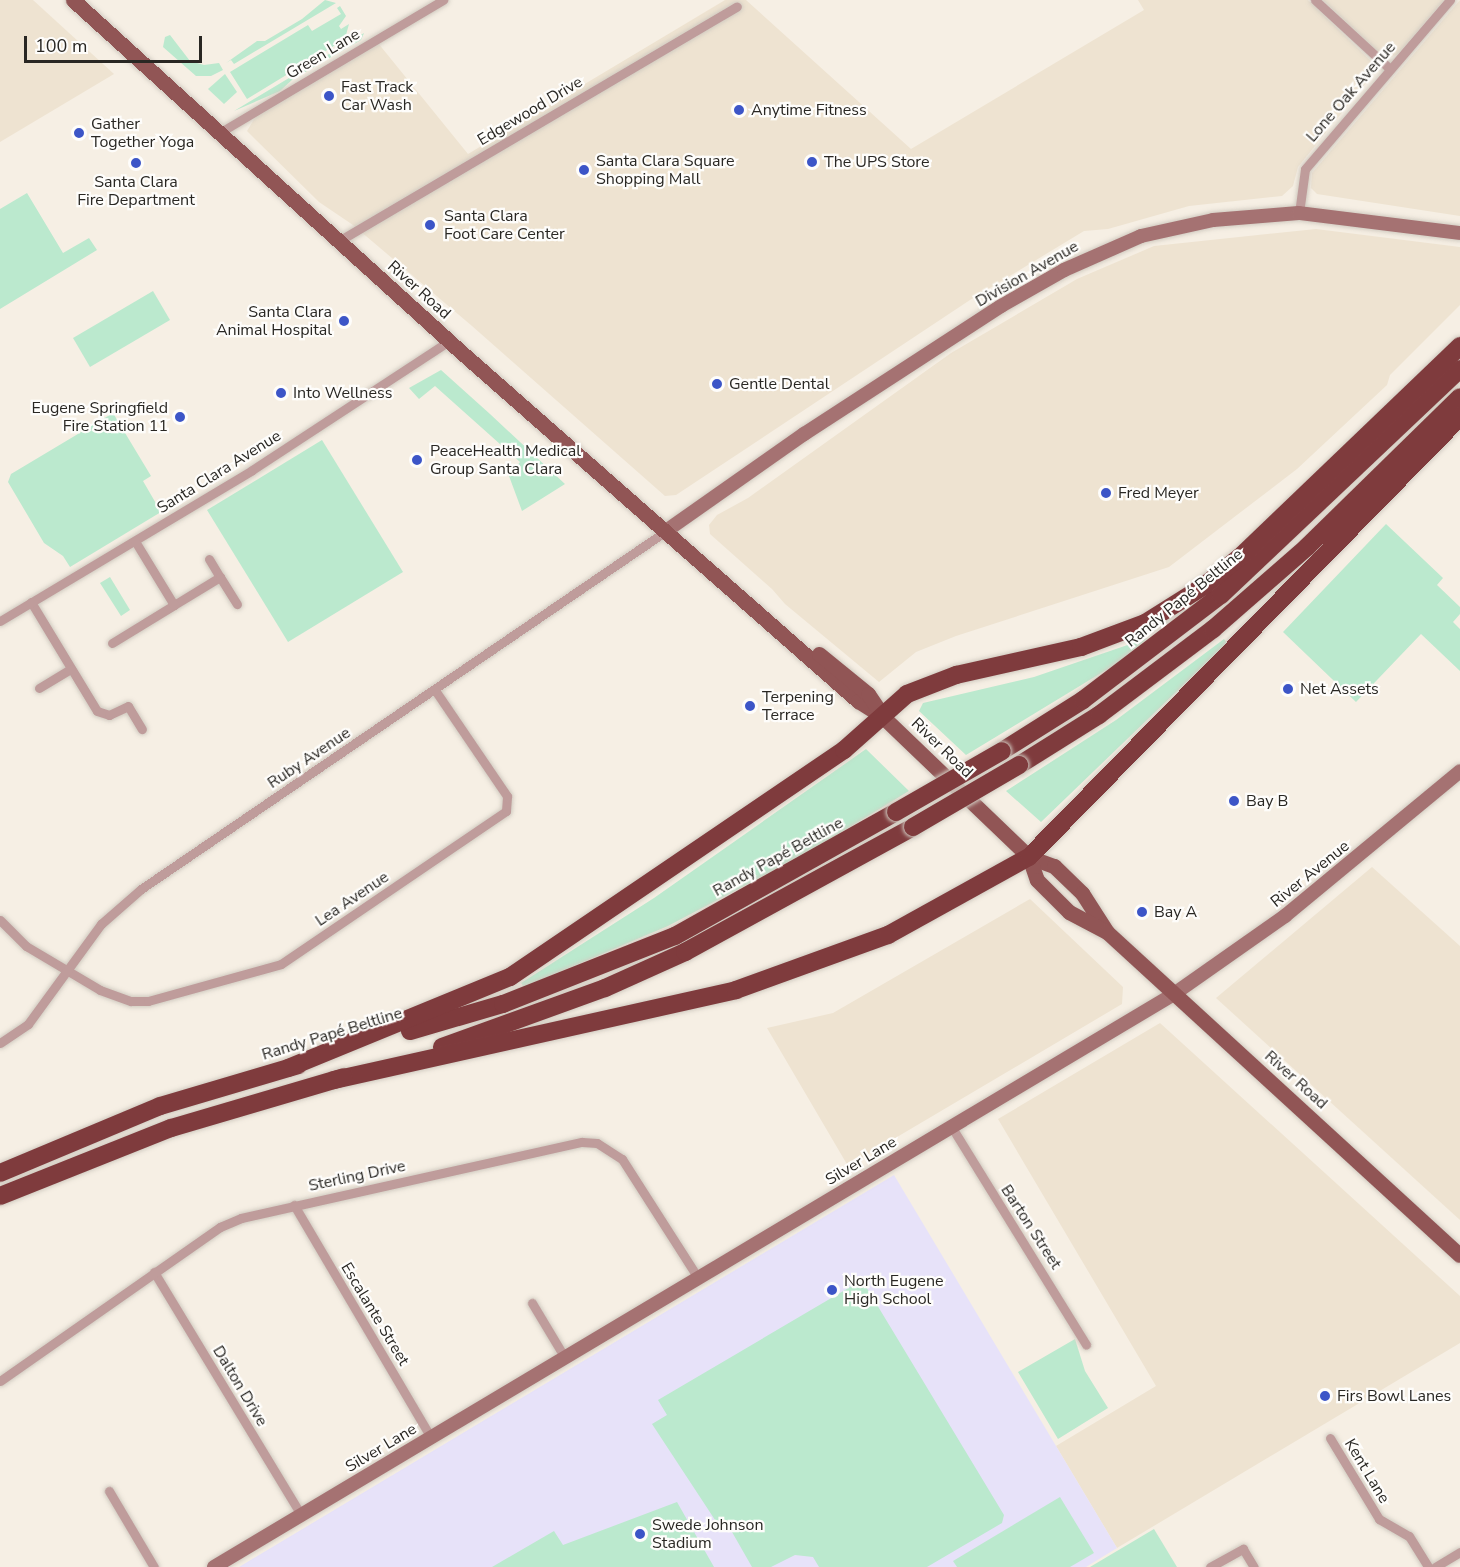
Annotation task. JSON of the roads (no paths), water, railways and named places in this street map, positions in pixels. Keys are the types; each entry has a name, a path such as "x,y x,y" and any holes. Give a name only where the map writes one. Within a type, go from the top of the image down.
{"highway":[{"path":"288,1068 510,977 844,750 902,698 929,684 1115,636 1204,586 1255,542 1460,346"},
{"name":"Randy Papé Beltline","path":"0,1173 160,1107 503,1004 666,940 761,891 1002,751 1083,700 1213,602 1460,369"},
{"path":"0,1196 171,1128 509,1025 605,988 741,925 1019,765 1108,708 1213,629 1307,547 1460,397"},
{"path":"334,1080 736,990 888,935 1029,856 1460,417"}],"main road":[{"name":"River Road","path":"73,0 338,242 746,601 861,688 882,716 1029,856 1061,873 1082,893 1107,932 1460,1255"},
{"name":"River Road","path":"1029,856 1037,880 1069,912 1107,932"}],"street":[{"name":"Green Lane","path":"219,133 443,0"},
{"path":"1314,0 1390,69"},
{"name":"Lone Oak Avenue","path":"1299,213 1305,169 1450,0"},
{"name":"Edgewood Drive","path":"338,242 737,6"},
{"name":"Division Avenue","path":"666,531 823,421 1064,270 1130,240 1171,228 1299,213 1460,233"},
{"name":"Santa Clara Avenue","path":"0,621 276,455 449,341"},
{"name":"Ruby Avenue","path":"0,1043 28,1024 100,924 141,889 666,531"},
{"path":"135,541 174,605"},
{"path":"209,559 237,604"},
{"path":"112,644 220,577"},
{"path":"31,602 98,713 113,715 128,706 142,729"},
{"path":"39,687 71,669"},
{"name":"Lea Avenue","path":"0,920 26,946 67,971 111,996 140,1002 275,967 502,815 509,805 507,796 435,690"},
{"name":"River Avenue","path":"1174,994 1285,916 1460,771"},
{"name":"Silver Lane","path":"214,1567 1174,994"},
{"name":"Barton Street","path":"951,1126 1086,1344"},
{"name":"Sterling Drive","path":"0,1381 220,1227 294,1205 582,1142 597,1143 622,1159 698,1278"},
{"name":"Escalante Street","path":"294,1205 431,1437"},
{"name":"Dalton Drive","path":"154,1272 301,1515"},
{"path":"532,1302 565,1358"},
{"name":"Kent Lane","path":"1330,1438 1379,1519 1409,1536 1428,1567"},
{"path":"109,1491 154,1567"},
{"path":"1210,1567 1243,1549 1254,1567"},
{"path":"1435,1567 1460,1552"}],"place":[{"name":"Fast Track Car Wash","path":"329,96"},
{"name":"Anytime Fitness","path":"739,110"},
{"name":"Gather Together Yoga","path":"79,133"},
{"name":"The UPS Store","path":"812,162"},
{"name":"Santa Clara Fire Department","path":"136,163"},
{"name":"Santa Clara Square Shopping Mall","path":"584,170"},
{"name":"Santa Clara Foot Care Center","path":"430,225"},
{"name":"Santa Clara Animal Hospital","path":"344,321"},
{"name":"Gentle Dental","path":"717,384"},
{"name":"Into Wellness","path":"281,393"},
{"name":"Eugene Springfield Fire Station 11","path":"180,417"},
{"name":"PeaceHealth Medical Group Santa Clara","path":"417,460"},
{"name":"Fred Meyer","path":"1106,493"},
{"name":"Net Assets","path":"1288,689"},
{"name":"Terpening Terrace","path":"750,706"},
{"name":"Bay B","path":"1234,801"},
{"name":"Bay A","path":"1142,912"},
{"name":"North Eugene High School","path":"832,1290"},
{"name":"Firs Bowl Lanes","path":"1325,1396"},
{"name":"Swede Johnson Stadium","path":"640,1534"}]}
